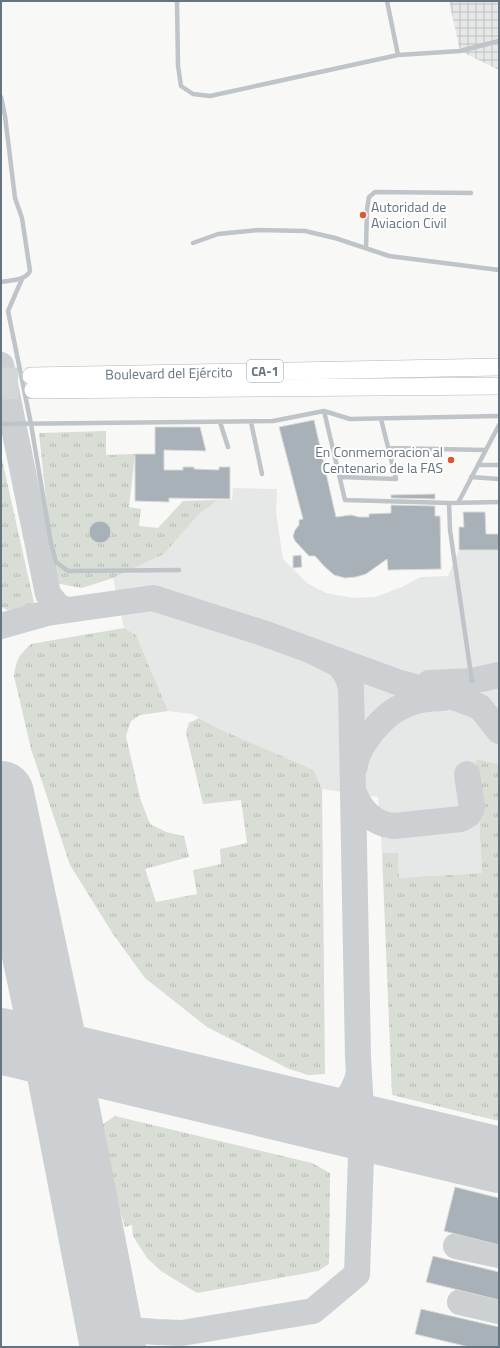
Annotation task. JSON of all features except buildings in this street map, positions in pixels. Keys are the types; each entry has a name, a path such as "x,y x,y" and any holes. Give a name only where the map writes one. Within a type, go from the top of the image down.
{"highway":[{"name":"Boulevard del Ejército","path":"499,367 32,383 499,386"}],"lane":[{"path":"177,1 178,66 181,86 193,94 210,96 398,55 460,51 499,41"},
{"path":"387,1 398,55"},
{"path":"1,97 5,116 15,198 22,218 30,270 22,279 8,311 31,424 51,543 56,562 68,571 179,570"},
{"path":"366,248 367,208 369,198 375,192 471,193"},
{"path":"193,243 218,234 258,230 305,231 335,238 389,256 499,270"},
{"path":"1,282 22,279"},
{"path":"1,424 251,422 273,421 324,411 350,419 499,416"},
{"path":"324,411 345,500 449,503 499,502"},
{"path":"340,477 396,479 381,419"},
{"path":"220,422 228,447"},
{"path":"251,422 262,474"},
{"path":"458,503 499,425"},
{"path":"389,448 485,450"},
{"path":"478,465 499,465"},
{"path":"471,477 499,479"},
{"path":"449,503 450,530 472,681"}],"shaded area":[{"path":"449,1 499,1 499,70 460,51"},
{"path":"233,488 277,489 276,513 283,559 307,583 326,593 353,598 375,597 402,587 420,577 448,576 459,550 499,550 499,764 476,759 482,873 399,878 398,853 382,853 378,797 322,789 314,770 219,729 192,714 168,711 136,635 124,628 113,578 164,554 199,514 218,500 232,500"}],"green space":[{"path":"106,431 106,455 135,454 129,507 141,509 139,526 158,528 183,501 218,500 199,514 164,554 113,578 82,588 55,583 39,433"},
{"path":"1,455 35,607 7,610 1,606"},
{"path":"124,628 136,635 168,711 140,715 131,721 126,736 140,798 150,824 166,832 184,836 189,857 145,869 156,902 197,894 193,870 221,864 220,849 247,843 241,800 203,804 186,733 189,723 199,718 219,729 314,770 322,789 325,1074 309,1075 289,1069 207,1027 145,978 113,934 70,865 31,749 14,676 16,666 21,655 31,644"},
{"path":"476,759 499,764 499,1121 392,1095 382,853 398,853 399,878 482,873"},
{"path":"115,1116 312,1163 330,1173 329,1264 318,1271 197,1293 161,1271 147,1258 133,1236 132,1225 125,1227 99,1144 100,1126"}],"taxiway":[{"path":"1,365 48,594 58,606 66,610"},
{"path":"1,626 47,613 153,598 263,633 397,682 459,699 480,707 499,731"},
{"path":"109,1328 182,1333 313,1311 357,1274 362,1127 358,1057 351,688 348,678 340,665 310,650"},
{"path":"429,683 472,681 499,675"},
{"path":"355,766 360,749 372,732 386,717 394,711 416,701 443,698"},
{"path":"353,790 359,804 368,815 386,825 394,826 461,819 468,815 472,808 467,774"},
{"path":"51,1034 68,1051 88,1062"},
{"path":"63,1092 70,1072 88,1062"},
{"path":"308,1114 327,1110 342,1103 352,1091 359,1072"},
{"path":"456,1246 499,1255"},
{"path":"460,1302 499,1311"}],"runway":[{"path":"1,794 56,1054 113,1347"},
{"path":"1,1041 499,1160"}],"tunnel":[{"path":"1,376 31,376"},
{"path":"1,391 33,390"}],"place":[{"name":"Autoridad de Aviacion Civil","path":"363,215"},
{"name":"En Conmemoracion al Centenario de la FAS","path":"451,460"}]}
